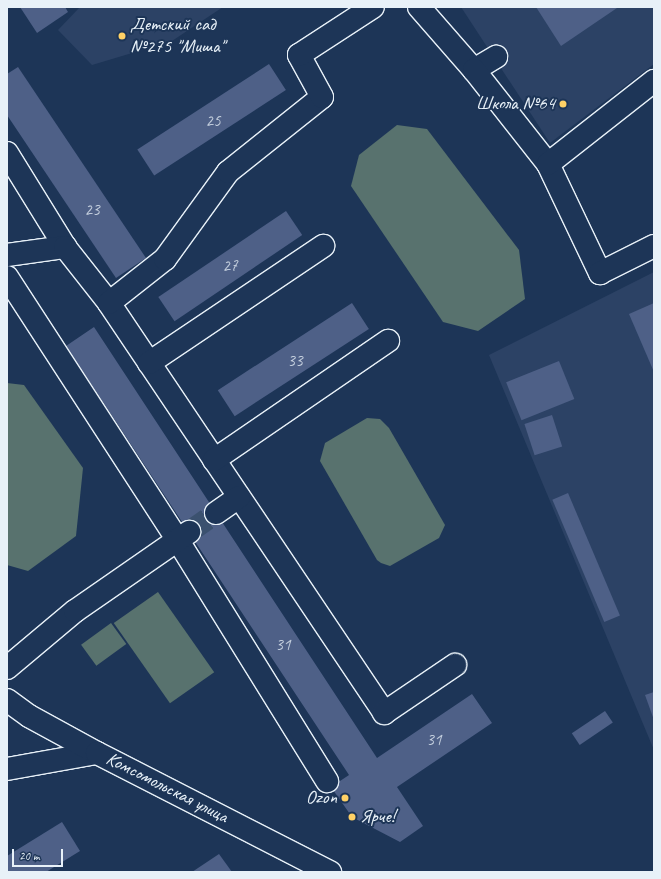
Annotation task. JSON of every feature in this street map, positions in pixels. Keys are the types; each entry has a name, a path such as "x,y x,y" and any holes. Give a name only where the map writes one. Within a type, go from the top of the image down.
{"main road":[{"path":"420,7 474,70 548,164 600,273 654,246"},
{"path":"109,303 165,259 228,172 322,97 299,55 362,10"},
{"path":"474,70 496,57"},
{"path":"548,164 654,81"},
{"path":"7,153 64,247 109,303 384,713 455,665"},
{"path":"149,363 323,246"},
{"path":"7,255 64,247"},
{"path":"7,277 183,535 327,781"},
{"path":"214,460 388,341"},
{"path":"216,512 238,497"},
{"path":"7,668 75,611 183,535"},
{"name":"Комсомольская улица","path":"7,700 29,716 97,753 330,872"},
{"path":"7,769 97,753"}],"shaded area":[{"name":"Детский сад №275 \"Миша\"","path":"80,7 223,7 172,41 92,65 58,30"},
{"name":"Школа №64","path":"461,7 654,7 654,64 550,143"},
{"path":"654,272 654,750 489,355"}],"green space":[{"path":"397,125 427,129 519,250 525,299 478,331 443,322 351,186 359,155"},
{"path":"7,383 24,385 83,468 76,536 28,571 7,565"},
{"path":"367,418 380,419 389,428 445,525 439,538 390,566 377,560 320,461 325,443"},
{"path":"158,592 214,672 170,703 114,623"},
{"path":"111,623 126,644 96,666 81,645"}],"building":[{"path":"20,7 65,7 68,12 37,33"},
{"path":"536,7 616,7 617,8 561,46"},
{"path":"269,64 286,90 154,176 137,150"},
{"path":"18,67 146,258 116,278 7,115 7,74"},
{"path":"286,211 302,235 175,321 158,297"},
{"path":"352,303 369,329 235,416 218,390"},
{"path":"654,303 654,372 629,314"},
{"path":"94,327 377,758 472,694 492,723 397,787 423,826 400,842 352,817 331,787 349,775 66,346"},
{"path":"559,361 574,399 522,420 506,382"},
{"path":"552,415 562,446 535,455 524,424"},
{"path":"568,493 620,615 604,622 552,500"},
{"path":"654,692 654,720 645,695"},
{"path":"605,711 613,723 580,745 572,733"},
{"path":"62,822 80,851 46,872 7,872 7,856"},
{"path":"219,854 232,872 192,872"}],"tunnel":[{"path":"189,532 216,513"}],"place":[{"name":"Детский сад №275 \"Миша\"","path":"122,36"},
{"name":"Школа №64","path":"563,104"},
{"name":"Ozon","path":"345,798"},
{"name":"Ярче!","path":"352,817"}]}
